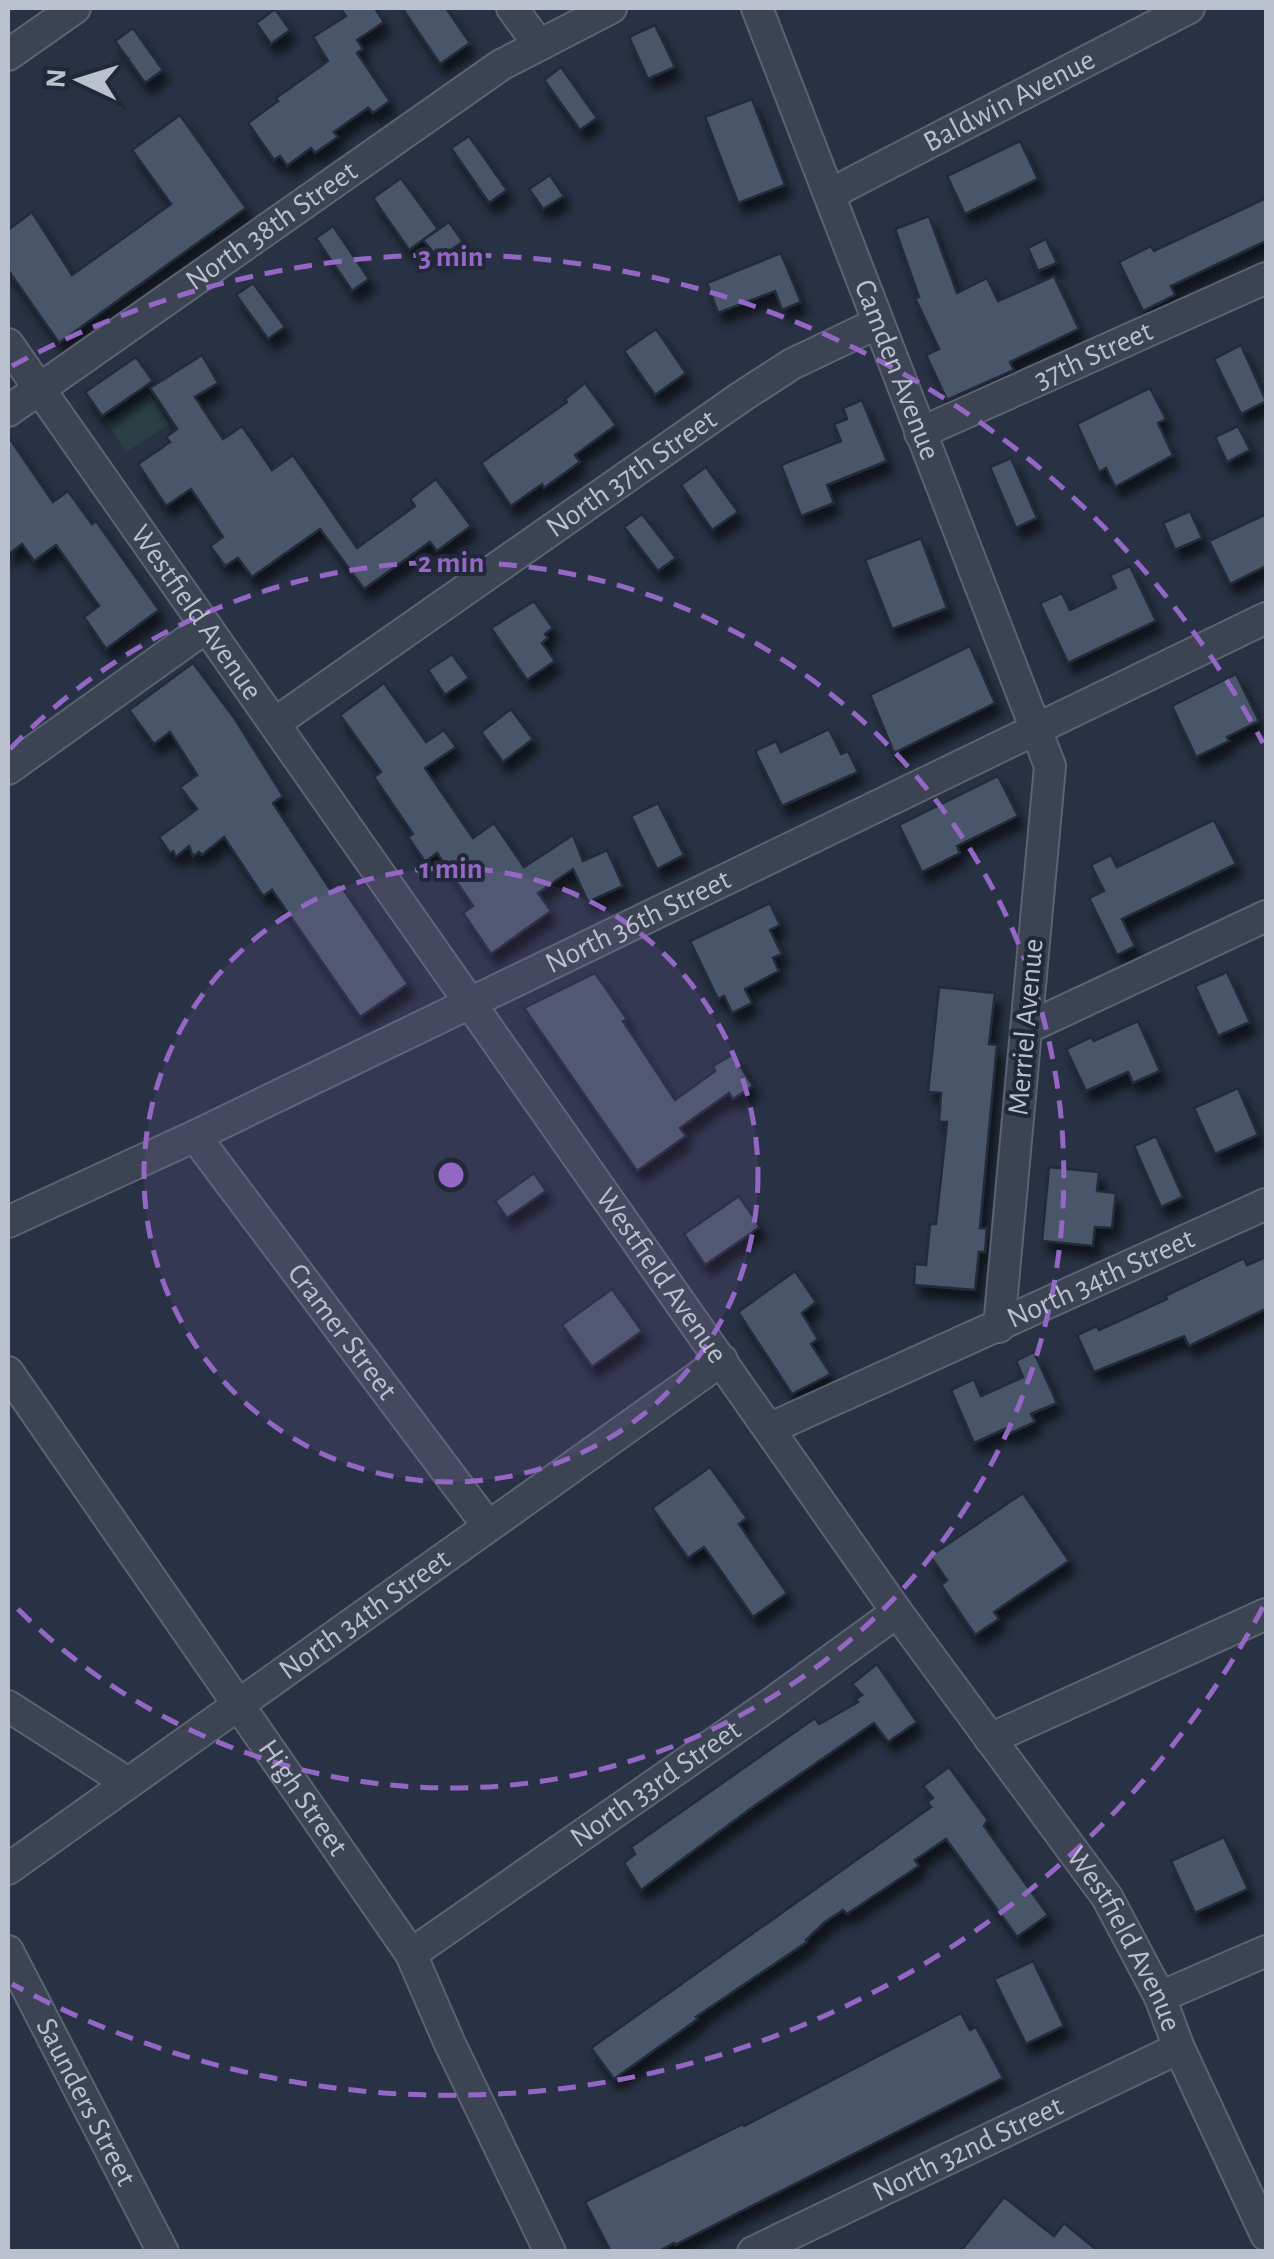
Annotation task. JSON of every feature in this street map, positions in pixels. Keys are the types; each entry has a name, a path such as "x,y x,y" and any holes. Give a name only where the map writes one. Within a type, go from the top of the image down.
{"street":[{"path":"8,55 75,8"},
{"path":"512,8 539,44"},
{"name":"North 38th Street","path":"8,410 501,65 610,8"},
{"name":"Camden Avenue","path":"757,8 1038,730"},
{"name":"Baldwin Avenue","path":"830,194 1188,8"},
{"name":"37th Street","path":"920,434 1266,278"},
{"name":"North 37th Street","path":"275,723 792,364 878,323"},
{"name":"Westfield Avenue","path":"8,344 897,1612 1107,1897 1160,1996 1179,2048 1266,2236"},
{"name":"North 36th Street","path":"8,1222 195,1136 1266,618"},
{"path":"8,769 205,628"},
{"name":"Merriel Avenue","path":"999,1327 1050,766 1038,730"},
{"path":"1027,1028 1266,916"},
{"name":"Cramer Street","path":"195,1136 488,1526"},
{"name":"North 34th Street","path":"771,1428 1266,1204"},
{"name":"North 34th Street","path":"8,1870 722,1360"},
{"name":"High Street","path":"8,1372 411,1954 550,2252"},
{"name":"North 33rd Street","path":"411,1954 772,1704 897,1612"},
{"path":"990,1739 1266,1614"},
{"path":"8,1706 128,1783"},
{"path":"1160,1996 1266,1950"},
{"name":"Saunders Street","path":"8,1951 163,2252"},
{"name":"North 32nd Street","path":"754,2252 1179,2048"}],"green space":[{"path":"149,393 169,424 126,452 106,421"}],"building":[{"path":"340,8 375,8 384,22 357,40 363,49 357,53 390,101 373,113 368,108 334,132 338,137 315,153 311,148 287,166 280,156 274,160 248,123 328,61 313,37 346,16"},
{"path":"402,8 446,8 470,43 440,64"},
{"path":"275,9 290,30 271,44 256,23"},
{"path":"655,25 675,67 648,79 629,37"},
{"path":"133,28 163,70 145,83 115,41"},
{"path":"561,67 597,118 580,130 544,80"},
{"path":"752,99 785,185 738,203 705,117"},
{"path":"180,115 246,208 59,343 8,270 8,230 32,212 72,275 171,204 132,150"},
{"path":"469,136 507,190 489,203 451,148"},
{"path":"1020,141 1038,179 965,214 947,176"},
{"path":"550,175 564,196 543,209 529,189"},
{"path":"401,178 438,229 409,250 373,198"},
{"path":"1266,198 1266,241 1171,286 1175,295 1143,311 1119,262 1151,246 1154,251"},
{"path":"929,216 957,293 987,278 998,301 1054,276 1079,329 1010,362 1014,370 947,400 926,355 939,349 915,298 919,297 895,229"},
{"path":"449,222 463,242 438,258 423,240"},
{"path":"333,226 369,279 352,291 316,238"},
{"path":"1046,239 1057,263 1038,271 1028,248"},
{"path":"781,253 801,302 782,310 775,291 718,313 707,283"},
{"path":"253,283 285,327 268,339 236,295"},
{"path":"656,329 686,373 655,395 624,351"},
{"path":"1241,345 1266,401 1241,414 1214,359"},
{"path":"202,355 218,383 195,397 223,439 242,426 272,470 293,455 357,548 415,506 410,499 436,479 471,526 437,551 430,542 364,589 320,529 252,577 238,558 225,566 210,546 223,537 191,489 166,506 138,464 170,442 166,437 177,429 150,388"},
{"path":"136,357 153,381 102,416 85,392"},
{"path":"585,383 616,425 575,455 580,462 511,506 481,463 567,402 565,399"},
{"path":"1150,388 1166,419 1158,423 1173,455 1115,487 1106,468 1099,472 1077,424"},
{"path":"862,400 887,461 827,485 834,503 801,516 781,465 841,441 834,424 847,419 843,408"},
{"path":"1238,426 1250,450 1227,462 1215,437"},
{"path":"8,436 53,502 68,491 92,524 96,521 159,610 106,649 84,617 99,606 56,545 34,561 22,544 8,555"},
{"path":"1011,458 1037,518 1016,528 990,467"},
{"path":"706,467 738,512 712,530 681,485"},
{"path":"1190,511 1202,538 1175,550 1163,523"},
{"path":"642,514 676,558 658,571 624,527"},
{"path":"1266,514 1266,566 1230,584 1209,541"},
{"path":"921,538 947,608 892,629 865,560"},
{"path":"1130,566 1156,621 1068,663 1040,603 1062,593 1070,610 1116,588 1110,575"},
{"path":"534,601 553,628 542,643 555,661 527,680 491,628"},
{"path":"970,646 995,703 894,753 870,695"},
{"path":"452,654 469,678 445,695 428,670"},
{"path":"193,663 235,719 283,796 273,803 330,889 339,883 408,984 360,1017 272,890 263,896 224,837 202,855 199,852 193,856 189,846 176,857 159,837 197,809 180,787 197,775 170,732 154,744 129,710"},
{"path":"1236,674 1259,721 1196,757 1172,706"},
{"path":"384,683 426,742 444,730 456,747 425,768 473,838 494,823 524,867 573,835 583,861 607,850 623,886 588,902 573,869 538,893 551,911 491,954 463,913 473,906 437,853 425,862 408,837 413,834 374,777 381,772 340,715"},
{"path":"511,709 533,739 503,762 481,732"},
{"path":"829,729 841,754 848,751 858,772 782,806 755,751 776,741 781,752"},
{"path":"998,776 1018,816 957,846 960,853 922,872 899,825"},
{"path":"658,803 684,855 657,869 631,816"},
{"path":"1214,820 1236,864 1122,919 1135,946 1117,955 1089,898 1104,891 1091,865 1111,855 1117,867"},
{"path":"770,903 780,925 770,930 782,954 773,958 779,971 745,989 752,1003 732,1013 724,996 718,999 690,941"},
{"path":"1227,972 1250,1022 1218,1036 1195,986"},
{"path":"595,973 675,1100 715,1071 713,1066 733,1054 753,1086 733,1099 729,1093 680,1128 686,1136 637,1171 524,1008"},
{"path":"939,987 995,993 989,1044 997,1045 980,1228 987,1228 985,1252 979,1252 975,1290 914,1285 915,1264 926,1265 930,1224 936,1224 947,1122 939,1122 941,1093 928,1092"},
{"path":"1138,1021 1160,1071 1133,1083 1128,1072 1086,1091 1066,1049"},
{"path":"1238,1088 1258,1135 1215,1154 1194,1108"},
{"path":"1156,1136 1183,1197 1161,1207 1134,1146"},
{"path":"1049,1167 1099,1172 1097,1191 1116,1193 1112,1228 1095,1227 1093,1246 1042,1241"},
{"path":"534,1173 546,1191 507,1218 495,1201"},
{"path":"739,1196 760,1227 705,1265 684,1234"},
{"path":"1266,1257 1266,1309 1189,1346 1184,1336 1094,1372 1077,1335 1097,1326 1099,1330 1167,1299 1165,1296 1244,1258 1247,1265"},
{"path":"795,1271 816,1302 802,1313 818,1339 811,1344 831,1374 792,1394 738,1312"},
{"path":"612,1289 642,1331 592,1367 562,1325"},
{"path":"1034,1352 1057,1403 1031,1414 1035,1422 1009,1434 1007,1428 974,1443 951,1390 974,1379 981,1396 1023,1377 1016,1361"},
{"path":"710,1467 747,1518 739,1524 787,1593 753,1617 704,1547 688,1558 652,1508"},
{"path":"1023,1493 1069,1561 994,1612 999,1619 975,1635 941,1585 947,1580 930,1556"},
{"path":"877,1664 917,1722 888,1742 874,1723 641,1890 624,1863 635,1854 631,1847 815,1718 819,1724 858,1702 856,1699 862,1695 852,1684"},
{"path":"949,1767 988,1820 984,1826 1048,1915 1017,1937 946,1839 915,1860 919,1866 847,1914 843,1910 825,1922 807,1942 696,2017 614,2079 591,2048 931,1807 927,1802 933,1798 923,1786"},
{"path":"1224,1837 1248,1889 1195,1913 1171,1861"},
{"path":"1033,1961 1064,2026 1026,2044 994,1979"},
{"path":"961,2013 970,2030 976,2027 1003,2078 675,2245 657,2252 611,2252 585,2202 744,2126"},
{"path":"1004,2197 1054,2236 1064,2223 1099,2252 960,2252"}]}
